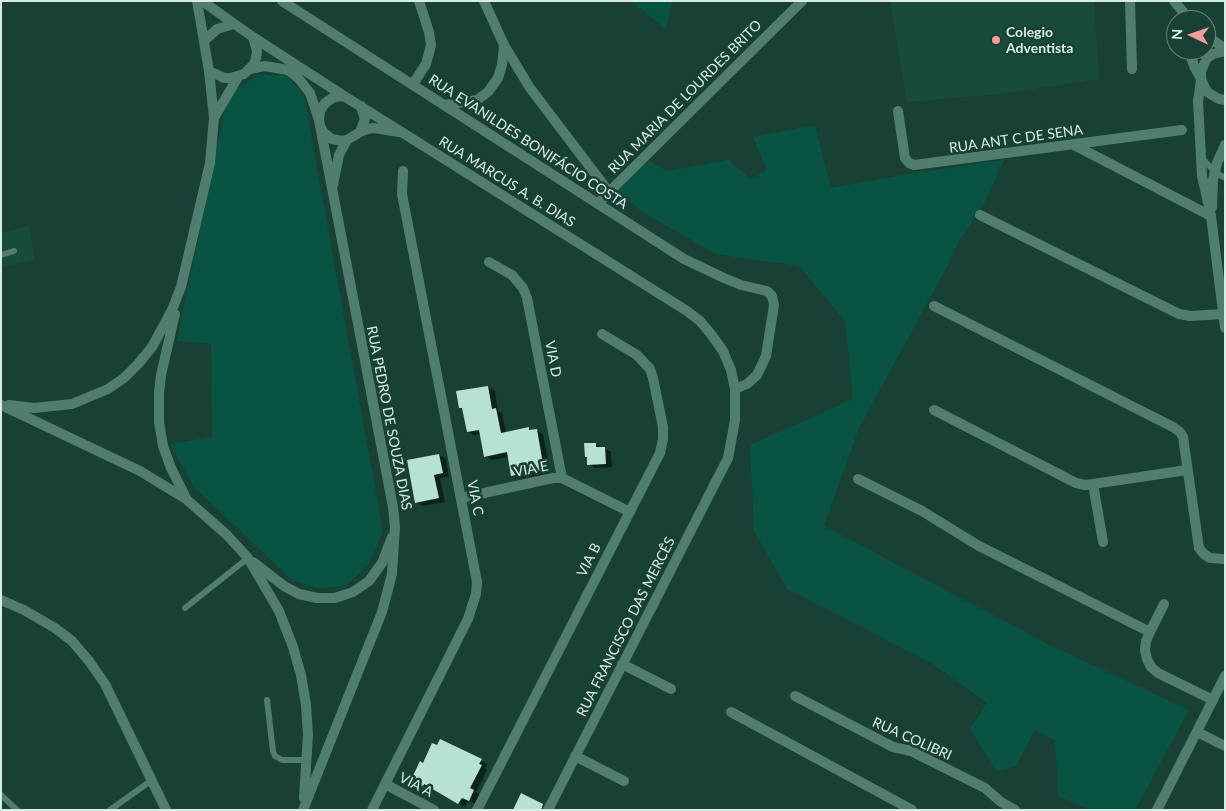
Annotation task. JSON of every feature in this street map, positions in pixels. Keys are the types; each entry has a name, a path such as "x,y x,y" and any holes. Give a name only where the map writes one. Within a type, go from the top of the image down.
{"street":[{"path":"186,499 165,453 159,422 158,393 210,163 214,118 209,71 197,1"},
{"name":"RUA MARCUS A. B. DIAS","path":"202,1 253,37 344,96 688,311 700,321 723,351 731,370 735,390 735,420 728,458"},
{"name":"RUA EVANILDES BONIFÁCIO COSTA","path":"282,1 684,259 741,285 767,291 772,296 774,305 766,356 757,375 747,384 735,390"},
{"path":"413,84 426,64 431,45 419,1"},
{"path":"484,1 504,45 530,88 550,117 609,192"},
{"name":"RUA MARIA DE LOURDES BRITO","path":"598,204 802,1"},
{"path":"1130,1 1132,69"},
{"path":"204,41 217,29 234,24"},
{"path":"209,71 224,78 238,77 250,70 254,64 257,51 253,37"},
{"path":"445,106 477,100 488,92 498,78 502,65 504,45"},
{"path":"1211,216 1204,192 1198,102 1201,71 1208,58 1225,50"},
{"path":"1192,60 1207,92 1219,99 1225,100"},
{"name":"RUA PEDRO DE SOUZA DIAS","path":"250,70 265,66 288,70 299,79 310,93 319,123 393,507 395,527 392,574 384,605 303,809"},
{"path":"214,118 238,77"},
{"path":"344,96 334,97 325,102 320,111 319,123 324,133 332,139 347,140 360,132 374,128 402,132"},
{"path":"360,132 365,119 361,106"},
{"name":"RUA ANT C DE SENA","path":"898,111 905,158 914,165 1182,130"},
{"path":"332,194 339,155 347,140"},
{"path":"1074,144 1211,216"},
{"path":"1225,145 1215,172 1211,216 1214,247 1221,270 1223,291 1222,314 1225,328"},
{"name":"VIA C","path":"372,810 468,619 475,601 477,582 402,194 403,171"},
{"path":"980,215 1178,314 1190,316 1222,314"},
{"name":"VIA D","path":"489,262 512,275 523,288 527,298 562,478"},
{"path":"1,404 53,407 72,404 108,389 124,378 152,347 169,317 181,287"},
{"path":"934,306 1180,432 1183,437 1200,548 1210,558 1225,559"},
{"name":"VIA B","path":"476,810 660,453 664,439 650,369 637,355 602,334"},
{"path":"1,404 140,471 186,499 227,535 248,558 284,586 298,594 316,598 335,598 353,592 369,580 382,564 395,527"},
{"path":"934,410 1076,483 1085,485 1187,470"},
{"name":"RUA FRANCISCO DAS MERCÊS","path":"548,810 728,458"},
{"name":"VIA E","path":"461,498 553,478 562,478 630,512"},
{"path":"858,479 922,512 979,546 1150,632"},
{"path":"1093,484 1104,542"},
{"path":"248,558 279,611 293,647 301,675 306,705 307,760 303,809"},
{"path":"1,600 24,610 55,628 72,641 89,661 105,684 166,810"},
{"path":"1164,604 1146,641 1145,650 1151,667 1158,673 1213,700"},
{"path":"622,664 671,689"},
{"path":"1157,810 1225,676"},
{"name":"RUA COLIBRI","path":"795,696 893,747 911,751 985,788 1001,802 1015,810"},
{"path":"730,712 912,810"},
{"path":"1197,732 1225,746"},
{"path":"575,756 624,782"},
{"name":"VIA A","path":"385,784 434,810"}],"lane":[{"path":"1201,156 1215,172 1225,178"},
{"path":"1,255 14,251"},
{"path":"185,608 248,558"},
{"path":"268,700 275,756 282,760 307,760"},
{"path":"110,810 152,780"},
{"path":"1,795 17,810"}],"shaded area":[{"path":"634,1 672,1 666,29 636,5"},
{"name":"Colegio Adventista","path":"890,1 1094,1 1099,79 999,94 907,102"},
{"path":"258,75 287,75 304,96 383,531 368,566 347,585 320,589 292,580 194,487 170,444 212,437 211,344 177,341 225,109 229,98 241,86"},
{"path":"815,125 831,188 913,173 1004,160 982,208 959,241 948,265 859,428 824,526 1048,644 1189,710 1135,810 1090,810 1058,796 1055,741 1035,730 1016,766 997,771 970,729 987,703 930,662 787,589 754,531 750,445 853,399 845,321 799,266 716,254 644,213 611,187 646,159 667,171 728,160 751,179 767,170 753,137"},
{"path":"29,226 35,260 1,267 1,233"}],"building":[{"path":"488,386 492,409 496,408 501,433 529,427 529,430 537,429 544,470 511,476 507,452 484,457 479,430 467,432 462,408 459,408 456,391"},
{"path":"584,443 596,443 596,447 605,447 606,464 587,465"},
{"path":"439,454 443,473 434,475 439,498 415,503 407,460"},
{"path":"440,739 482,759 479,764 482,765 470,788 474,790 469,801 462,798 458,804 424,784 423,786 411,780 420,761 423,763 432,743 437,745"},
{"path":"521,793 543,804 541,810 513,810"}],"place":[{"name":"Colegio Adventista","path":"996,40"}]}
